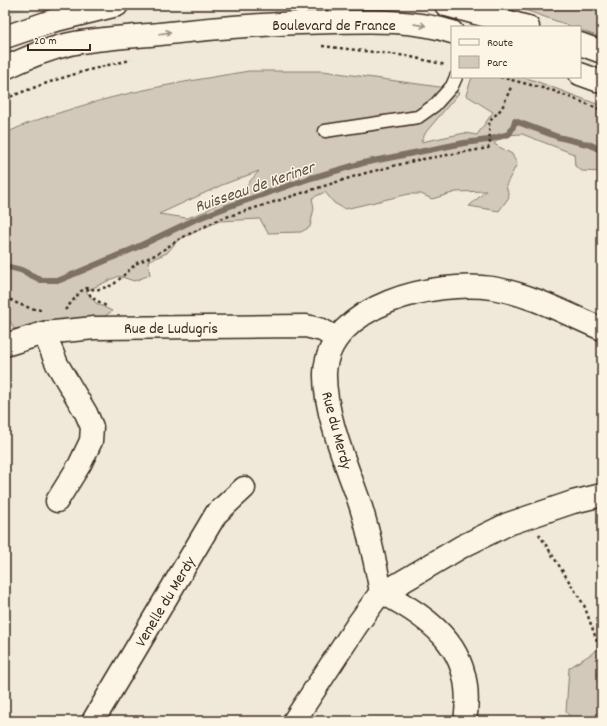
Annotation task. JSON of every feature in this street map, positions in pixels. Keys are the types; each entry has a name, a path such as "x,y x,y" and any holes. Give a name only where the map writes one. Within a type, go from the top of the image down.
{"street":[{"path":"5,38 52,21 116,5"},
{"path":"446,5 524,26"},
{"name":"Boulevard de France","path":"5,68 45,52 71,44 115,37 161,34 198,28 282,23 375,21 407,23 439,28 451,32"},
{"path":"581,44 602,52"},
{"path":"581,74 602,82"},
{"name":"Rue du Merdy","path":"381,592 364,517 346,466 329,404 326,386 326,362 336,338 361,314 378,306 416,294 463,288 491,288 510,292 602,329"},
{"name":"Rue de Ludugris","path":"5,345 44,333 94,328 306,326 322,330 336,338"},
{"path":"44,333 57,364 86,413 92,427 91,441 80,464 57,501"},
{"name":"Venelle du Merdy","path":"93,721 216,514 244,488"},
{"path":"294,721 368,608 381,592 395,586 486,534 531,516 602,495"},
{"path":"381,592 428,620 455,652 463,675 466,695 465,721"}],"lane":[{"path":"325,131 418,117 435,106 452,86 456,78"}],"path":[{"path":"320,45 407,56 451,66"},
{"path":"5,100 34,87 78,73 132,59"},
{"path":"504,78 554,91 602,110"},
{"path":"63,312 81,291 87,288 96,290 113,285 137,263 157,254 192,232 220,219 362,174 417,160 488,148 490,146 489,122 502,108 510,87"},
{"path":"87,288 90,297 109,308"},
{"path":"5,296 16,303 33,310 48,311"},
{"path":"531,516 551,554 584,605 602,655"}],"shaded area":[{"path":"5,5 36,5 5,16"}],"green space":[{"path":"511,5 602,5 602,38 581,30 581,26 570,26"},
{"path":"249,71 323,71 440,87 459,93 426,132 421,142 465,133 477,135 493,112 466,95 472,78 526,78 602,106 602,172 582,171 575,166 574,154 522,134 503,135 494,144 512,154 517,164 506,185 509,197 499,211 469,206 486,191 456,192 432,199 421,194 409,194 345,209 334,203 325,192 312,198 314,208 310,227 301,232 268,233 260,219 219,221 178,240 167,253 148,261 150,275 134,281 119,276 86,291 96,303 112,311 102,318 14,329 5,311 5,134 36,120 90,103 158,87","holes":["259,171 238,195 230,196 204,212 187,218 159,214 222,185"]},
{"path":"602,647 602,721 574,721 566,712 569,668"}],"waterway":[{"name":"Ruisseau de Keriner","path":"5,266 21,270 41,280 60,280 133,249 194,220 230,206 311,178 363,163 464,143 488,140 509,134 515,121 558,137 591,145 602,151"}]}
